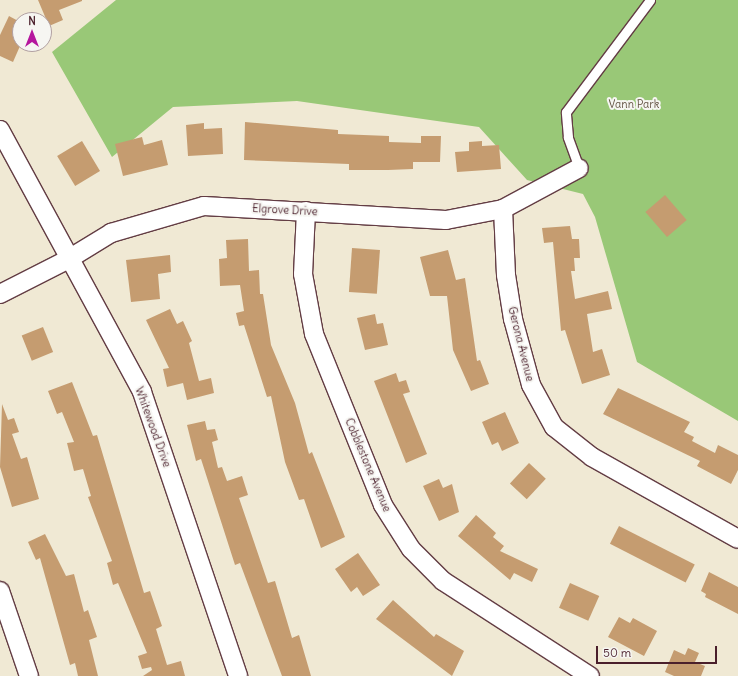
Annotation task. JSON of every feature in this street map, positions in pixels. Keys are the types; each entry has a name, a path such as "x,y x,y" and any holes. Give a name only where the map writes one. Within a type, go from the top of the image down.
{"street":[{"name":"Whitewood Drive","path":"0,130 67,260 142,392 238,676"},
{"name":"Elgrove Drive","path":"0,294 67,260 110,233 204,206 446,220 503,209 579,168"},
{"name":"Gerona Avenue","path":"503,209 506,275 513,319 531,385 554,427 592,457 738,539"},
{"name":"Cobblestone Avenue","path":"306,211 303,274 314,334 383,505 411,549 443,581 590,676"},
{"path":"0,591 29,676"}],"lane":[{"path":"579,168 568,137 566,112 650,0"}],"green space":[{"name":"Vann Park","path":"116,0 738,0 738,421 637,362 595,217 583,194 527,180 479,127 297,101 173,107 112,157 52,52"}],"building":[{"path":"38,0 82,0 59,10 63,20 52,25 52,12 43,12"},
{"path":"9,16 12,18 12,52 17,52 13,62 0,56 0,35"},
{"path":"245,122 338,130 338,134 389,136 389,142 421,143 421,136 441,136 440,162 413,162 413,169 349,170 349,164 244,160"},
{"path":"204,123 204,129 222,128 223,154 188,156 186,125"},
{"path":"142,137 144,145 162,140 168,165 123,176 115,144"},
{"path":"82,141 100,171 75,186 57,156"},
{"path":"482,141 482,146 499,145 501,169 457,172 455,152 469,151 469,142"},
{"path":"665,195 687,220 667,237 645,212"},
{"path":"570,226 572,239 579,239 580,258 574,258 575,271 571,271 575,299 608,291 612,309 587,314 593,352 602,349 610,375 582,384 565,330 561,331 553,242 544,243 542,228"},
{"path":"248,239 249,271 259,270 260,294 263,294 271,345 295,403 309,454 312,452 345,537 321,548 304,499 299,500 285,462 271,396 267,397 244,325 239,326 236,313 244,311 240,285 220,286 219,259 227,258 226,240"},
{"path":"352,248 380,250 377,294 349,292"},
{"path":"448,250 456,280 465,278 477,361 480,360 489,384 471,391 453,350 447,296 430,296 420,257"},
{"path":"170,255 171,272 158,274 160,299 131,302 126,260"},
{"path":"170,309 177,324 183,321 192,341 189,343 199,381 211,378 214,393 187,400 183,383 167,387 163,369 169,368 146,320"},
{"path":"375,314 377,324 383,323 388,345 365,350 357,318"},
{"path":"43,327 53,352 32,361 22,336"},
{"path":"396,373 399,382 406,380 410,392 403,394 427,454 406,463 374,381"},
{"path":"72,382 93,436 97,435 144,593 150,591 162,626 156,629 167,665 181,661 185,676 143,676 152,670 151,667 142,669 138,656 147,653 118,583 113,585 107,563 112,561 88,497 91,496 83,469 74,471 67,443 74,442 62,412 57,414 48,391"},
{"path":"618,388 690,422 684,432 694,437 692,441 715,453 718,445 738,455 738,470 731,484 697,466 700,461 603,414"},
{"path":"2,404 8,420 14,418 19,432 12,434 21,459 27,457 39,499 12,507 0,467"},
{"path":"505,412 519,443 502,451 498,442 492,445 482,422"},
{"path":"205,421 207,430 215,429 218,440 212,442 218,468 222,467 227,481 242,476 248,495 239,498 268,583 275,581 292,638 299,635 311,676 282,676 240,563 235,565 201,459 196,461 187,425"},
{"path":"529,463 546,479 527,499 510,483"},
{"path":"439,479 443,488 452,484 459,512 439,521 423,486"},
{"path":"476,515 496,533 493,537 504,546 500,551 538,569 532,582 514,573 510,580 458,536"},
{"path":"619,526 695,565 686,582 610,544"},
{"path":"45,534 66,576 74,574 84,612 88,610 97,637 89,640 98,676 78,676 75,663 70,665 40,558 36,560 28,542"},
{"path":"358,553 380,585 363,596 357,587 351,592 335,569"},
{"path":"709,572 738,587 738,614 705,597 706,594 701,591"},
{"path":"570,583 599,596 588,621 559,608"},
{"path":"393,600 434,637 436,634 464,651 452,676 376,619"},
{"path":"619,617 630,623 633,618 657,631 644,656 608,637"},
{"path":"688,648 699,653 695,662 705,666 701,676 674,676 665,672 674,650 685,655"}]}
